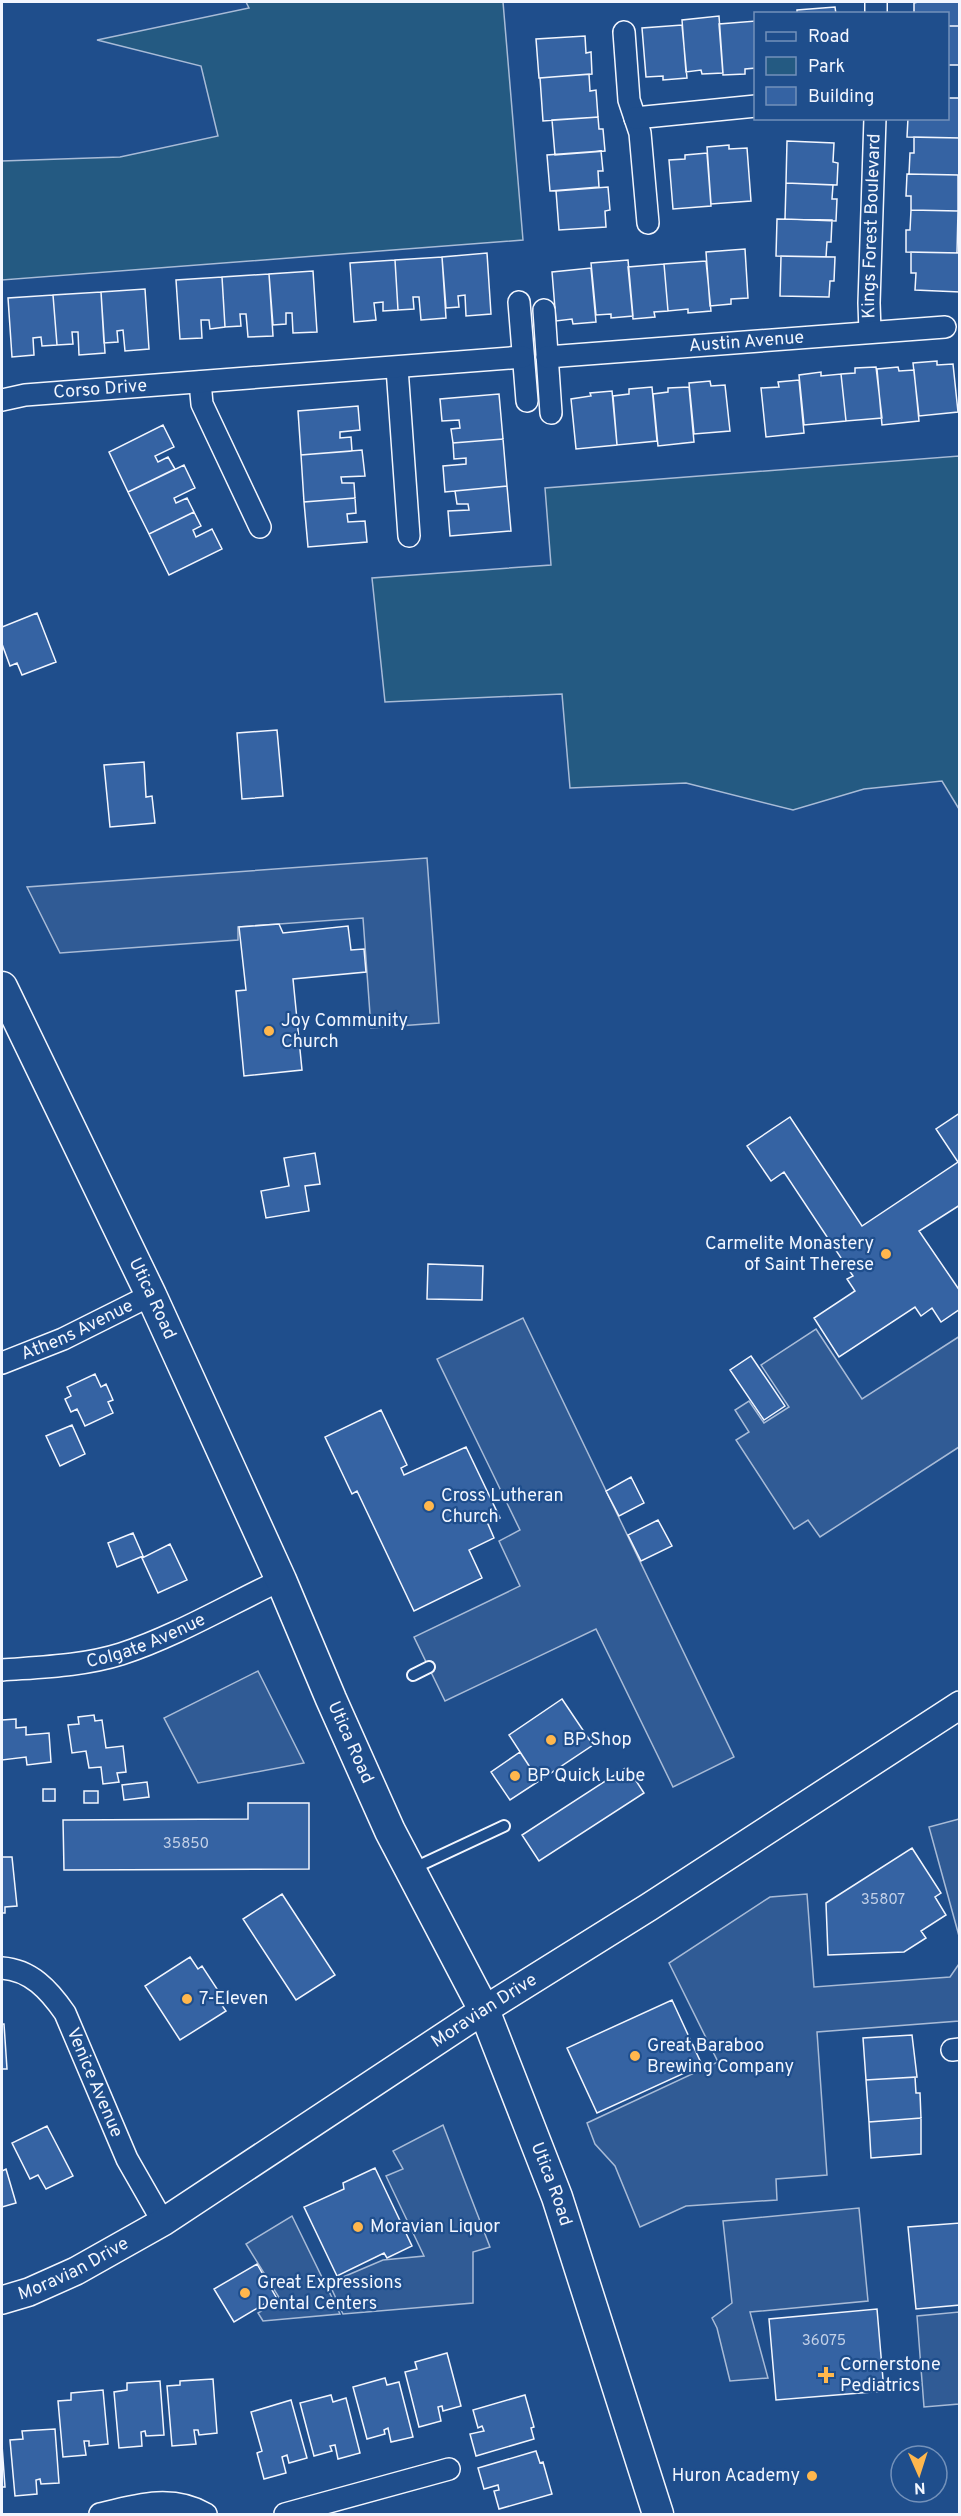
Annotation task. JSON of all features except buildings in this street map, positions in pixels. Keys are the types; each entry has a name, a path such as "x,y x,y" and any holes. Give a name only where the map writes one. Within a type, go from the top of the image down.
{"main road":[{"name":"Utica Road","path":"2,987 11,1027 151,1295 281,1580 390,1831 484,2010 557,2198 658,2514"}],"street":[{"path":"624,32 629,100 640,133 648,223"},
{"path":"635,118 754,106"},
{"name":"Kings Forest Boulevard","path":"870,332 874,120"},
{"path":"519,302 527,401"},
{"path":"544,310 551,413"},
{"name":"Austin Avenue","path":"547,357 945,327"},
{"name":"Corso Drive","path":"2,400 25,395 523,357"},
{"path":"397,368 409,536"},
{"path":"200,382 202,404 260,527"},
{"name":"Athens Avenue","path":"2,1363 63,1339 151,1295"},
{"name":"Colgate Avenue","path":"2,1670 71,1664 120,1654 281,1580"},
{"name":"Moravian Drive","path":"2,2300 29,2292 76,2271 163,2222 484,2010 649,1907 960,1705"},
{"name":"Venice Avenue","path":"2,1968 31,1976 51,1992 65,2013 127,2159 163,2222"},
{"path":"285,2514 449,2469"},
{"path":"100,2514 144,2503 172,2502 195,2508 206,2514"}],"lane":[{"path":"412,1675 429,1667"},
{"path":"410,1870 504,1826"}],"green space":[{"path":"246,2 503,2 523,240 2,280 2,161 120,157 218,136 201,66 97,40 249,8"},
{"path":"959,456 959,809 942,781 864,789 793,810 686,783 570,788 562,694 385,702 372,578 551,565 545,488"}],"shaded area":[{"path":"427,858 439,1023 371,1028 363,918 238,927 238,940 60,953 27,887"},
{"path":"523,1318 734,1757 673,1787 596,1629 445,1701 414,1637 520,1586 499,1541 520,1530 437,1359"},
{"path":"816,1329 862,1399 960,1336 959,1447 820,1537 808,1520 794,1529 736,1440 749,1432 735,1410 749,1401 764,1423 789,1407 761,1365"},
{"path":"258,1671 304,1763 198,1783 164,1718"},
{"path":"960,1819 959,1936 929,1827"},
{"path":"807,1894 814,1987 950,1977 959,1964 959,2021 817,2032 827,2175 776,2179 777,2200 686,2206 640,2227 615,2166 595,2144 587,2123 718,2062 669,1963 770,1897"},
{"path":"443,2125 490,2247 473,2252 473,2303 343,2314 329,2283 383,2260 424,2256 386,2176 403,2169 393,2151"},
{"path":"859,2208 868,2301 750,2312 768,2378 730,2381 717,2328 712,2318 732,2303 723,2221"},
{"path":"292,2216 340,2314 263,2321 258,2313 280,2299 246,2244"},
{"path":"959,2312 959,2404 924,2407 917,2316"}],"place":[{"name":"Joy Community Church","path":"269,1031"},
{"name":"Carmelite Monastery of Saint Therese","path":"886,1254"},
{"name":"Cross Lutheran Church","path":"429,1506"},
{"name":"BP Shop","path":"551,1740"},
{"name":"BP Quick Lube","path":"515,1776"},
{"name":"7-Eleven","path":"187,1999"},
{"name":"Great Baraboo Brewing Company","path":"635,2056"},
{"name":"Moravian Liquor","path":"358,2227"},
{"name":"Great Expressions Dental Centers","path":"245,2293"},
{"name":"Cornerstone Pediatrics","path":"826,2375"},
{"name":"Huron Academy","path":"812,2476"}]}
